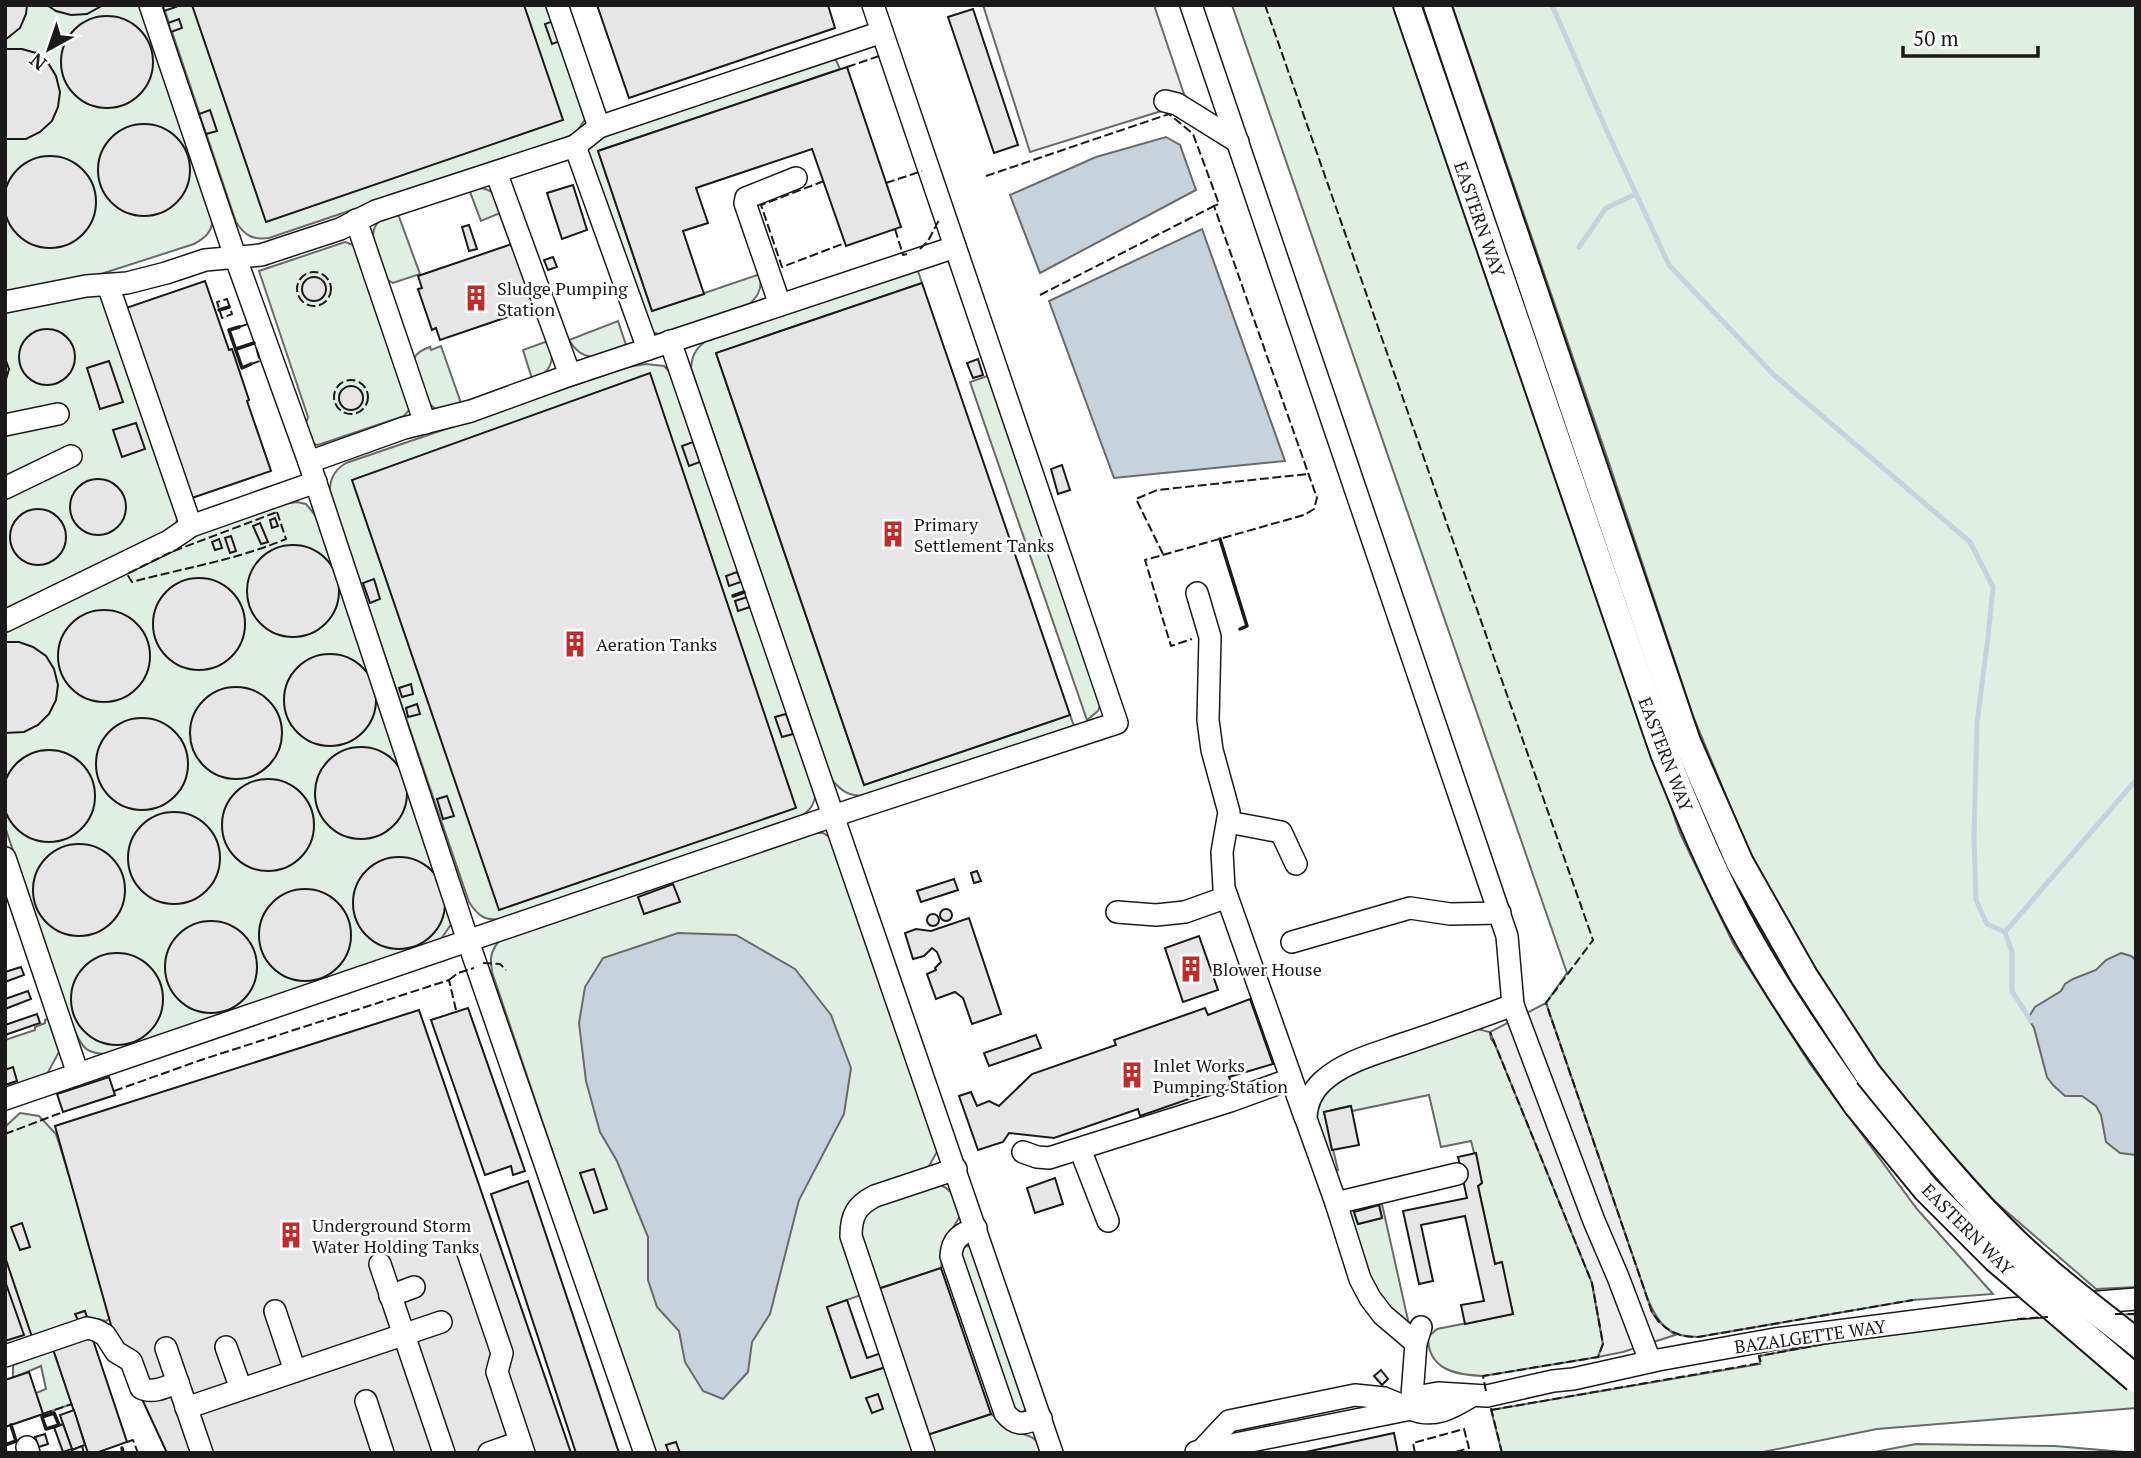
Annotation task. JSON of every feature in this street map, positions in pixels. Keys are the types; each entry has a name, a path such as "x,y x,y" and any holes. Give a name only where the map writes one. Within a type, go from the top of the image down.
{"main road":[{"name":"EASTERN WAY","path":"1407,5 1664,753 1709,863 1746,934 1788,1005 1857,1104 1926,1189 1996,1259 2136,1378"},
{"name":"EASTERN WAY","path":"1437,5 1687,742 1740,863 1804,976 1868,1074 1935,1157 2016,1242 2070,1291 2136,1342"}],"street":[{"path":"150,5 312,472 468,940 645,1453"},
{"path":"557,5 599,127"},
{"path":"5,1099 833,816 1117,723 873,5"},
{"path":"1191,5 1500,913 1507,936 1513,1006 1650,1362"},
{"path":"5,302 86,286 127,283 205,260 261,255 340,229 376,211 575,146 599,127 882,32"},
{"path":"1165,101 1177,104 1238,142"},
{"path":"575,146 648,349"},
{"path":"496,172 570,375"},
{"path":"780,305 746,198 796,178"},
{"path":"356,220 425,423"},
{"path":"5,621 169,541 191,526 404,428 471,411 670,341 955,247"},
{"path":"107,285 191,526"},
{"path":"670,341 1052,1453"},
{"path":"5,425 58,414"},
{"path":"5,488 71,456"},
{"path":"1197,593 1210,637 1208,720 1212,750 1229,812 1222,852 1222,874 1227,897 1289,1068 1360,1279 1383,1315 1419,1335 1411,1409"},
{"path":"1615,614 1641,606"},
{"path":"1228,822 1281,832 1296,864"},
{"path":"5,858 78,1074"},
{"path":"1117,912 1157,915 1185,912 1227,897"},
{"path":"1292,942 1410,908 1450,914 1500,913"},
{"path":"1306,1119 1306,1107 1311,1095 1337,1070 1513,1006"},
{"path":"1023,1152 1049,1158 1291,1079"},
{"path":"1080,1149 1108,1221"},
{"path":"924,1453 851,1236 851,1222 863,1202 875,1196 956,1170"},
{"path":"1336,1203 1457,1174"},
{"path":"976,1228 961,1233 956,1238 951,1246 951,1256 1005,1413 1019,1424 1041,1418"},
{"path":"468,1253 502,1353 497,1372 522,1447 489,1453"},
{"path":"380,1264 444,1453"},
{"path":"390,1296 414,1287"},
{"name":"BAZALGETTE WAY","path":"1197,1452 1411,1409 1432,1414 1480,1396 1775,1339 2009,1309 2136,1299"},
{"path":"275,1311 295,1371"},
{"path":"186,1408 440,1322"},
{"path":"5,1356 87,1328 105,1335 116,1352 131,1361 141,1388 145,1391 156,1391 178,1382"},
{"path":"226,1347 241,1389"},
{"path":"166,1348 202,1453"},
{"path":"366,1401 383,1453"}],"green space":[{"path":"5,5 143,5 213,220 204,237 194,244 101,274 5,293"},
{"path":"163,5 551,5 586,118 577,131 568,137 269,238 254,238 246,234 236,222"},
{"path":"1232,5 1395,5 1680,833 1734,945 1810,1064 1917,1209 1993,1294 1913,1300 1698,1337 1679,1335 1660,1322 1647,1298 1546,1003 1567,973"},
{"path":"1452,5 2136,5 2136,1287 2096,1289 1992,1199 1832,1020 1748,849 1693,716"},
{"path":"835,58 840,69 598,151 652,311 760,274 758,294 744,308 669,334 652,332 586,153 594,139"},
{"path":"479,188 492,193 505,211 481,221 469,189"},
{"path":"398,214 420,274 393,283 387,280 373,240 377,223 385,217"},
{"path":"345,242 356,246 410,409 404,416 318,445 314,444 304,429 308,417 259,271"},
{"path":"917,268 922,283 716,353 864,785 1070,715 1074,726 866,796 855,795 843,791 832,780 691,364 693,356 706,341"},
{"path":"94,293 103,297 178,515 176,524 170,530 5,612 5,308"},
{"path":"618,321 627,348 595,357 581,354 569,340"},
{"path":"545,342 550,343 552,350 550,366 533,382 523,350"},
{"path":"441,346 462,406 437,410 427,402 413,360 422,350"},
{"name":"Aeration Tanks","path":"646,364 664,366 670,372 816,791 813,804 798,818 505,919 488,919 476,912 469,902 330,496 331,481 338,469 346,463 628,367"},
{"path":"993,374 1101,704 1098,711 1087,720 970,382"},
{"path":"283,504 306,504 320,521 452,923 441,939 112,1054 91,1052 79,1041 73,1027 5,827 5,628 191,536"},
{"path":"813,833 823,833 831,838 938,1150 929,1166 922,1172 857,1202 861,1295 827,1307 851,1378 889,1366 916,1453 654,1453 492,972 491,956 499,941"},
{"path":"53,1017 60,1050 46,1076 5,1092 5,1040 35,1030 35,1027"},
{"path":"1469,1027 1490,1032 1491,1039 1497,1046 1592,1283 1603,1344 1598,1357 1483,1376 1454,1372 1438,1364 1433,1357 1428,1337 1437,1329 1513,1314 1501,1262 1495,1264 1478,1186 1482,1183 1471,1141 1441,1147 1429,1095 1352,1111 1350,1106 1324,1112 1338,1170 1331,1172 1314,1122 1322,1096 1343,1076"},
{"path":"20,1113 39,1116 56,1134 113,1316 106,1321 87,1317 84,1311 76,1314 78,1320 5,1347 6,1126"},
{"path":"934,1183 949,1191 960,1216 944,1243 941,1268 875,1290 858,1224 867,1208"},
{"path":"1344,1195 1358,1224 1382,1218 1379,1205 1382,1204 1410,1329 1372,1288"},
{"path":"967,1246 972,1247 1027,1408 1022,1413 1014,1412 960,1250"},
{"path":"2136,1314 2136,1408 1877,1429 1758,1453 1502,1453 1491,1410 1760,1364 1759,1356 1892,1332 2006,1319"},
{"path":"53,1349 72,1404 43,1414 36,1393 46,1389 41,1366 13,1378 13,1365"},
{"path":"991,1414 1013,1429 1035,1439 1041,1453 931,1453 924,1436"},
{"path":"1916,1444 2055,1446 2136,1453 1869,1453"}],"shaded area":[{"path":"983,5 1154,5 1187,103 1030,152"},
{"path":"1166,137 1180,145 1196,190 1040,273 1010,195 1096,157"},
{"path":"1202,229 1285,461 1114,478 1049,301"},
{"path":"678,933 736,935 795,969 831,1015 851,1068 844,1114 799,1200 770,1314 752,1342 748,1372 723,1399 703,1391 685,1362 679,1331 657,1307 648,1280 648,1237 617,1161 600,1132 586,1081 579,1023 585,987 603,958"},
{"path":"2121,953 2136,960 2136,1155 2120,1153 2106,1142 2101,1115 2096,1106 2082,1096 2065,1096 2053,1085 2047,1077 2034,1028 2028,1018 2035,1007 2061,991 2065,984 2096,970 2106,960"},
{"path":"1546,1003 1652,1312 1658,1321 1675,1335 1598,1357 1603,1344 1592,1283 1490,1032"}],"building":[{"path":"5,5 27,5 20,28 5,40"},
{"path":"47,5 103,5 87,14 71,15"},
{"path":"163,5 175,5 176,7 164,11"},
{"path":"192,5 524,5 563,120 266,222"},
{"path":"597,5 828,5 835,28 629,98"},
{"path":"973,9 1018,145 994,153 948,17"},
{"path":"107,16 124,20 139,30 149,45 153,62 149,79 139,94 124,104 107,108 90,104 75,94 65,79 61,62 65,45 75,30 90,20"},
{"path":"179,19 182,28 171,32 168,23"},
{"path":"556,20 563,40 552,44 545,24"},
{"path":"5,49 22,49 36,53 48,63 56,76 60,92 52,121 40,132 26,139 5,139"},
{"path":"847,67 901,227 846,246 812,149 696,188 708,223 683,231 704,294 652,311 598,151"},
{"path":"210,110 217,131 206,134 199,114"},
{"path":"144,124 161,128 176,138 186,153 190,170 186,187 176,202 161,212 144,216 127,212 112,202 102,187 98,170 102,153 112,138 127,128"},
{"path":"50,156 67,160 82,170 92,185 96,202 92,219 82,234 67,244 50,248 33,244 18,234 8,219 4,202 8,185 18,170 33,160"},
{"path":"573,185 587,230 562,239 547,193"},
{"path":"469,225 477,249 469,251 462,227"},
{"name":"Sludge Pumping Station","path":"512,244 534,308 440,340 436,328 432,330 418,289 422,288 418,276"},
{"path":"553,257 557,267 548,270 544,260"},
{"path":"314,277 323,280 326,289 323,298 314,301 305,298 302,289 305,280"},
{"path":"205,281 229,350 232,349 271,471 192,498 126,308"},
{"name":"Primary Settlement Tanks","path":"922,283 1070,715 864,785 716,353"},
{"path":"47,329 62,334 70,342 75,357 70,372 62,380 47,385 32,380 24,372 19,357 24,342 32,334"},
{"path":"5,358 9,369 5,383"},
{"path":"978,359 983,375 973,378 967,363"},
{"path":"109,361 123,402 100,409 87,368"},
{"name":"Aeration Tanks","path":"650,373 796,808 499,910 352,480"},
{"path":"351,386 360,389 363,398 360,407 351,410 342,407 339,398 342,389"},
{"path":"136,423 145,449 122,457 113,430"},
{"path":"693,442 700,462 689,466 682,446"},
{"path":"1062,465 1070,490 1058,494 1051,469"},
{"path":"98,479 113,484 121,492 126,507 121,522 113,530 98,535 83,530 75,522 70,507 75,492 83,484"},
{"path":"38,509 53,514 61,522 66,537 61,552 53,560 38,565 23,560 15,552 10,537 15,522 23,514"},
{"path":"275,518 278,526 272,528 270,520"},
{"path":"260,523 268,542 261,544 253,526"},
{"path":"231,536 236,551 230,553 225,538"},
{"path":"219,539 222,548 215,550 212,542"},
{"path":"293,545 310,549 325,559 335,574 339,591 335,608 325,623 310,633 293,637 276,633 261,623 251,608 247,591 251,574 261,559 276,549"},
{"path":"737,572 741,582 729,586 726,576"},
{"path":"199,578 216,582 231,592 241,607 245,624 241,641 231,656 216,666 199,670 182,666 167,656 157,641 153,624 157,607 167,592 182,582"},
{"path":"374,579 380,599 370,603 363,583"},
{"path":"747,597 750,607 738,611 735,601"},
{"path":"104,610 121,614 136,624 146,639 150,656 146,673 136,688 121,698 104,702 87,698 72,688 62,673 58,656 62,639 72,624 87,614"},
{"path":"5,642 19,642 46,656 54,669 58,685 56,700 49,714 38,725 24,732 5,733"},
{"path":"330,654 347,658 362,668 372,683 376,700 372,717 362,732 347,742 330,746 313,742 298,732 288,717 284,700 288,683 298,668 313,658"},
{"path":"411,684 413,694 402,697 399,688"},
{"path":"236,687 253,691 268,701 278,716 282,733 278,750 268,765 253,775 236,779 219,775 204,765 194,750 190,733 194,716 204,701 219,691"},
{"path":"417,704 420,714 408,717 406,708"},
{"path":"786,714 793,734 782,737 775,717"},
{"path":"142,718 160,722 174,732 184,746 188,764 184,782 174,796 160,806 142,810 124,806 110,796 100,782 96,764 100,746 110,732 124,722"},
{"path":"361,747 378,751 393,761 403,776 407,793 403,810 393,825 378,835 361,839 344,835 329,825 319,810 315,793 319,776 329,761 344,751"},
{"path":"49,750 66,754 81,764 91,779 95,796 91,813 81,828 66,838 49,842 32,838 17,828 7,813 3,796 7,779 17,764 32,754"},
{"path":"268,779 285,783 300,793 310,808 314,825 310,842 300,857 285,867 268,871 251,867 236,857 226,842 222,825 226,808 236,793 251,783"},
{"path":"447,796 454,816 443,819 437,799"},
{"path":"174,812 191,816 206,826 216,841 220,858 216,875 206,890 191,900 174,904 157,900 142,890 132,875 128,858 132,841 142,826 157,816"},
{"path":"79,844 96,848 111,858 121,873 125,890 121,907 111,922 96,932 79,936 62,932 47,922 37,907 33,890 37,873 47,858 62,848"},
{"path":"399,857 416,861 431,871 441,886 445,903 441,920 431,935 416,945 399,949 382,945 367,935 357,920 353,903 357,886 367,871 382,861"},
{"path":"977,871 981,881 974,883 971,873"},
{"path":"954,879 958,890 921,902 917,891"},
{"path":"673,884 680,902 644,914 638,897"},
{"path":"305,889 322,893 337,903 347,918 351,935 347,952 337,967 322,977 305,981 288,977 273,967 263,952 259,935 263,918 273,903 288,893"},
{"path":"946,909 952,915 946,921 940,915"},
{"path":"933,914 939,920 933,926 927,920"},
{"path":"969,918 1001,1014 972,1024 963,998 955,992 936,999 927,974 936,970 941,962 937,952 932,948 924,956 913,959 905,933 916,929 931,931"},
{"path":"211,921 228,925 243,935 253,950 257,967 253,984 243,999 228,1009 211,1013 194,1009 179,999 169,984 165,967 169,950 179,935 194,925"},
{"name":"Blower House","path":"1199,936 1218,990 1183,1002 1165,948"},
{"path":"117,953 135,957 149,967 159,981 163,999 159,1017 149,1031 135,1041 117,1045 99,1041 85,1031 75,1017 71,999 75,981 85,967 99,957"},
{"path":"21,967 24,975 5,982 5,972"},
{"path":"28,991 31,999 5,1009 5,999"},
{"name":"Inlet Works Pumping Station","path":"1250,999 1273,1064 1229,1077 1232,1084 1140,1116 1138,1109 1054,1138 1009,1133 1003,1142 978,1150 959,1096 971,1092 977,1106 989,1101 999,1106 1032,1074 1116,1045 1114,1040 1205,1008 1208,1015"},
{"path":"468,1008 525,1171 513,1175 511,1166 485,1175 431,1020"},
{"name":"Underground Storm Water Holding Tanks","path":"419,1010 571,1453 167,1453 116,1343 55,1126"},
{"path":"37,1014 40,1023 5,1035 5,1025"},
{"path":"1036,1035 1041,1048 989,1066 984,1053"},
{"path":"13,1067 17,1081 5,1085 5,1070"},
{"path":"109,1077 115,1095 63,1112 57,1094"},
{"path":"1351,1106 1359,1145 1332,1150 1324,1112"},
{"path":"1476,1153 1482,1183 1478,1186 1495,1264 1502,1262 1513,1314 1465,1324 1461,1305 1484,1301 1465,1216 1421,1225 1433,1281 1419,1284 1403,1211 1467,1198 1458,1157"},
{"path":"594,1169 607,1209 594,1213 580,1173"},
{"path":"1055,1178 1063,1204 1035,1213 1027,1188"},
{"path":"528,1181 619,1453 576,1453 491,1194"},
{"path":"1379,1205 1382,1218 1358,1224 1354,1212"},
{"path":"22,1223 30,1247 20,1250 11,1227"},
{"path":"5,1257 32,1337 5,1347"},
{"path":"941,1268 991,1414 924,1436 875,1290"},
{"path":"5,1281 24,1335 5,1341"},
{"path":"847,1300 867,1358 884,1352 889,1366 851,1378 827,1307"},
{"path":"85,1311 87,1317 78,1320 75,1314"},
{"path":"92,1337 127,1442 96,1453 88,1453 53,1349"},
{"path":"1381,1370 1388,1379 1382,1385 1374,1376"},
{"path":"29,1372 43,1414 5,1427 5,1380"},
{"path":"878,1394 883,1409 872,1413 866,1398"},
{"path":"74,1410 85,1445 72,1450 60,1415"},
{"path":"63,1424 72,1449 63,1452 54,1427"},
{"path":"1394,1433 1398,1453 1301,1453"},
{"path":"45,1434 48,1444 39,1447 35,1437"},
{"path":"676,1442 680,1453 669,1453 666,1445"},
{"path":"82,1446 84,1453 73,1453 72,1450"}],"waterway":[{"path":"1552,5 1669,265 1774,375 1970,542 1993,587 1977,723 1974,837 1976,900 1987,924 2005,932 2012,952 2012,991 2031,1021"},
{"path":"1579,247 1606,208 1636,194"},
{"path":"2005,932 2136,780"}],"fence":[{"path":"1265,5 1593,940 1546,1003 1652,1312 1661,1324 1671,1331 1683,1336 1698,1337 1913,1300"},
{"path":"847,67 882,55"},
{"path":"986,176 1169,114 1193,134 1219,204 1214,206 1317,498 1314,509 1304,515 1145,560 1171,646 1192,639"},
{"path":"886,183 922,171"},
{"path":"824,181 761,205 782,267 845,243"},
{"path":"1040,295 1214,206"},
{"path":"920,249 928,241 939,220"},
{"path":"895,229 903,255 907,254"},
{"path":"314,272 326,277 331,289 326,301 314,306 302,301 297,289 302,277 314,272"},
{"path":"227,299 232,314 222,318 217,302 227,299"},
{"path":"239,327 248,324 249,327"},
{"path":"251,364 260,361 256,347"},
{"path":"351,380 363,385 368,397 363,409 351,414 339,409 334,397 339,385 351,380"},
{"path":"1163,554 1136,499 1157,490 1308,474"},
{"path":"277,512 286,539 229,558 132,582 127,574 171,552 277,512"},
{"path":"483,963 500,964 506,970"},
{"path":"449,980 458,973 474,968"},
{"path":"114,1091 449,980 456,1010"},
{"path":"1486,1391 1483,1376 1598,1357 1603,1344 1592,1283 1490,1032"},
{"path":"5,1134 63,1112"},
{"path":"2115,1314 2136,1314"},
{"path":"2017,1319 2048,1317"},
{"path":"1491,1410 1761,1363 1759,1356 1840,1341"},
{"path":"43,1414 72,1404"},
{"path":"1491,1408 1502,1453"},
{"path":"1415,1453 1413,1443 1464,1429 1469,1448 1452,1453"},
{"path":"127,1442 133,1440 138,1453"}],"wall":[{"path":"219,310 229,307"},
{"path":"239,327 229,330 242,368 251,364"},
{"path":"236,349 254,343"},
{"path":"1220,539 1247,626 1240,629"},
{"path":"733,596 744,592"},
{"path":"54,1413 59,1425 46,1429 42,1417 54,1413"},
{"path":"5,1445 16,1441 11,1425"},
{"path":"122,1448 123,1453"}],"place":[{"name":"Sludge Pumping Station","path":"476,298"},
{"name":"Primary Settlement Tanks","path":"893,534"},
{"name":"Aeration Tanks","path":"575,644"},
{"name":"Blower House","path":"1191,969"},
{"name":"Inlet Works Pumping Station","path":"1132,1075"},
{"name":"Underground Storm Water Holding Tanks","path":"291,1235"}]}
